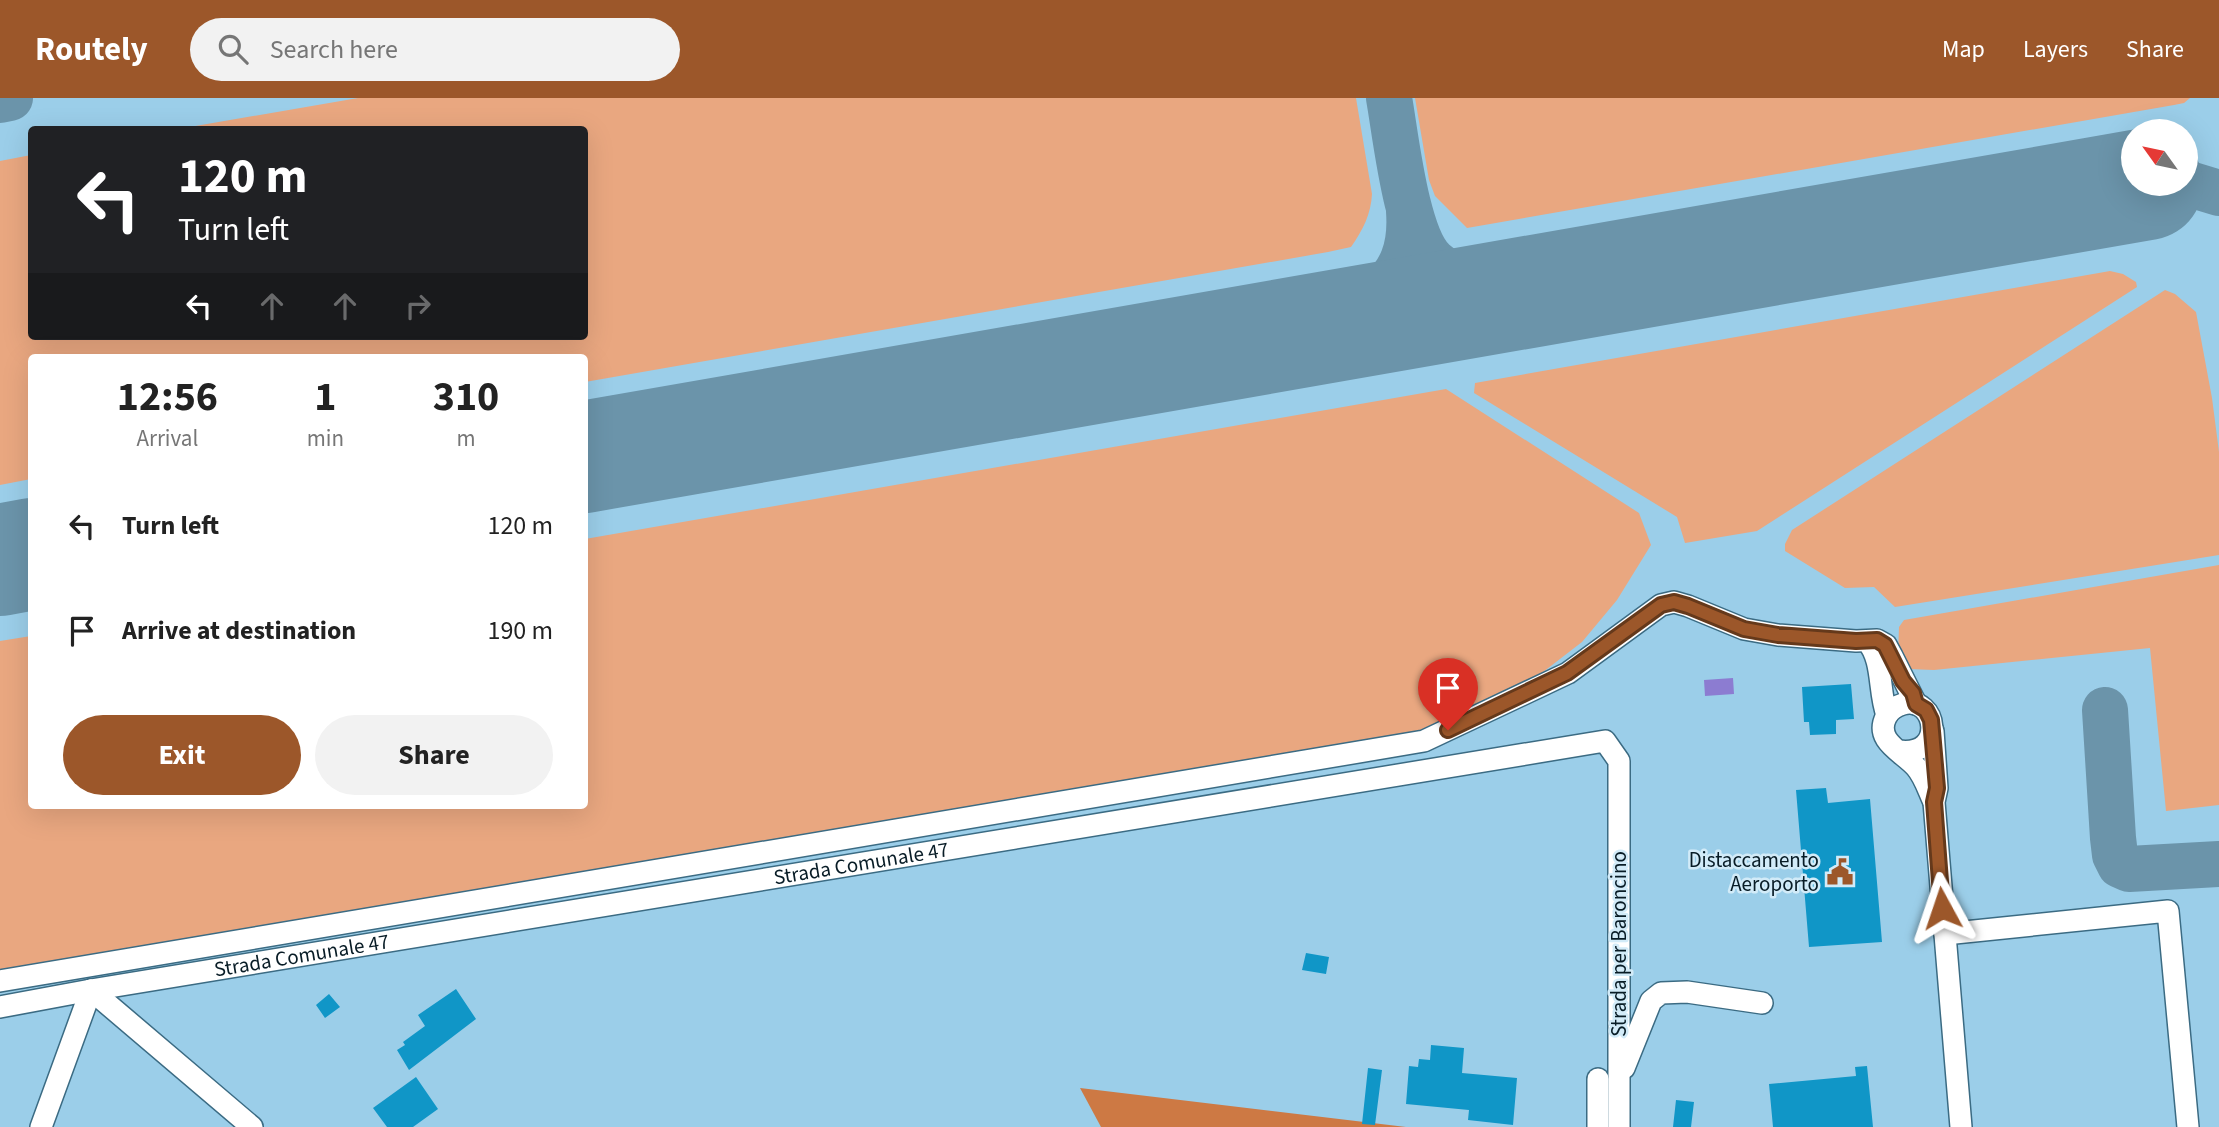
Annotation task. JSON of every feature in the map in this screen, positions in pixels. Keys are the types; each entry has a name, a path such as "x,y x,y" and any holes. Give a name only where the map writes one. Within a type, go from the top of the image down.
{"street":[{"path":"0,981 1424,741 1567,673 1661,605 1674,602 1744,629 1778,635 1877,640 1885,645 1903,681 1913,693 1916,704"},
{"path":"1867,641 1874,648 1878,660 1882,701 1887,715"},
{"path":"1934,802 1918,769 1890,746 1884,736 1883,725 1887,715 1895,707 1905,703 1916,704 1926,710 1933,731 1937,788 1934,802 1961,1127"},
{"path":"1899,751 1910,753 1921,749 1929,741 1933,731"},
{"name":"Strada Comunale 47","path":"92,989 1605,741 1619,761"},
{"name":"Strada per Baroncino","path":"1619,761 1608,1079 1619,1127"},
{"path":"1945,934 2168,911 2188,1127"},
{"path":"0,1007 92,989"},
{"path":"41,1127 92,989"},
{"path":"92,989 252,1127"},
{"path":"1598,1127 1608,1079 1651,1001 1661,993 1688,992 1762,1003"}],"shaded area":[{"path":"358,98 1356,98 1372,194 1366,222 1351,247 588,381 588,354 28,354 28,480 0,485 0,161 28,156 28,340 588,340 588,126 195,126"},
{"path":"1415,98 2190,98 2184,103 2174,105 1467,228 1435,196 1429,180"},
{"path":"2110,271 2123,274 2136,282 2137,287 1757,531 1685,543 1677,517 1474,393 1475,383"},
{"path":"2165,290 2175,294 2196,312 2219,452 2219,555 1895,607 1874,587 1845,588 1785,551 1785,544 1792,530"},
{"path":"1446,389 1639,513 1651,545 1617,600 1582,642 1534,679 1421,734 0,980 0,641 28,636 28,809 588,809 588,538"},
{"path":"2219,565 2219,805 2166,811 2150,648 1934,670 1908,669 1906,658 1898,656 1899,627 1904,620"},
{"path":"1733,678 1734,694 1705,696 1704,680"},
{"path":"1080,1088 1406,1127 1101,1127"}],"building":[{"path":"1851,684 1854,719 1836,720 1836,734 1810,735 1809,722 1804,722 1802,687"},
{"name":"Distaccamento Aeroporto","path":"1826,788 1828,803 1870,799 1882,942 1809,947 1796,790"},
{"path":"1306,953 1329,957 1326,974 1302,970"},
{"path":"456,989 476,1019 409,1070 397,1050 405,1045 403,1042 425,1026 418,1015"},
{"path":"329,994 340,1007 325,1018 316,1005"},
{"path":"1431,1045 1464,1048 1462,1073 1517,1078 1513,1125 1468,1120 1469,1110 1406,1104 1409,1066 1418,1067 1419,1059 1430,1060"},
{"path":"1867,1066 1873,1127 1773,1127 1769,1084 1856,1076 1855,1067"},
{"path":"1368,1068 1382,1070 1375,1125 1362,1124"},
{"path":"416,1077 438,1109 413,1127 387,1127 373,1108"},
{"path":"1676,1100 1694,1102 1691,1127 1673,1127"}],"taxiway":[{"path":"0,100 10,98"},
{"path":"1389,98 1409,209 1424,249 1434,262 1446,271 1475,281 1507,286 1553,288"},
{"path":"2198,187 2219,193"},
{"path":"1290,334 1357,306 1391,280 1402,262 1408,239 1409,211"},
{"path":"2105,710 2113,838 2115,855 2120,865 2129,869 2219,864"}],"runway":[{"path":"588,456 2121,189"},
{"path":"0,560 28,555"}],"place":[{"name":"Distaccamento Aeroporto","path":"1840,872"}],"route":[{"path":"1448,730 1567,673 1661,605 1674,602 1744,629 1778,635 1877,640 1885,645 1903,681 1913,693 1916,704 1926,710 1931,720 1936,760 1937,788 1934,802 1942,908"}]}
